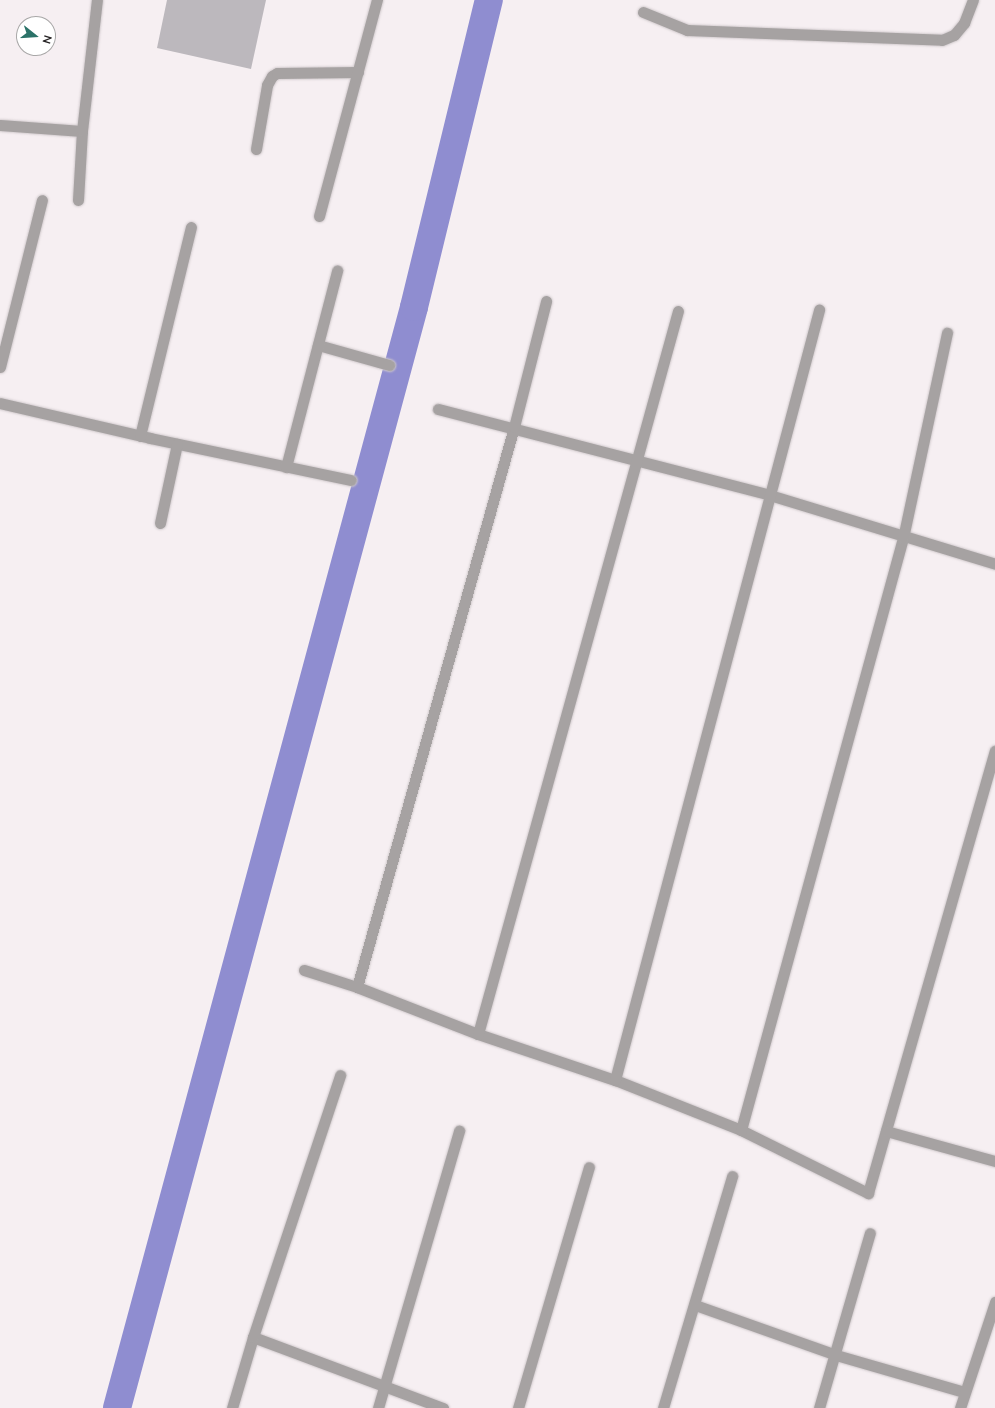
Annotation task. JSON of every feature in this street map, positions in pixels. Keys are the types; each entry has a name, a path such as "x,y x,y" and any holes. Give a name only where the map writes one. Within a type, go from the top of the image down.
{"street":[{"path":"78,200 82,131 97,0"},
{"path":"319,216 377,0"},
{"path":"643,12 687,30 942,40 954,34 964,22 973,0"},
{"path":"256,149 267,85 272,76 277,73 358,72"},
{"path":"0,125 82,131"},
{"path":"0,367 42,200"},
{"path":"140,436 191,227"},
{"path":"286,467 337,272"},
{"path":"357,987 514,427 546,301"},
{"path":"615,1080 819,310"},
{"path":"478,1034 678,311"},
{"path":"741,1130 903,538 947,332"},
{"path":"318,345 389,365"},
{"path":"0,403 140,436 351,480"},
{"path":"438,409 514,427 770,495 903,538 995,564"},
{"path":"160,523 177,444"},
{"path":"304,970 357,987 478,1034 615,1080 741,1130 868,1193 995,751"},
{"path":"232,1408 253,1337 340,1075"},
{"path":"378,1408 459,1131"},
{"path":"886,1131 995,1161"},
{"path":"518,1408 589,1167"},
{"path":"663,1408 695,1306 732,1176"},
{"path":"819,1408 836,1355 870,1233"},
{"path":"960,1408 964,1392 995,1302"},
{"path":"695,1306 836,1355 964,1392"},
{"path":"253,1337 443,1408"}],"building":[{"path":"167,0 266,0 251,69 157,48"}],"waterway":[{"path":"117,1408 414,307 489,0"}]}
